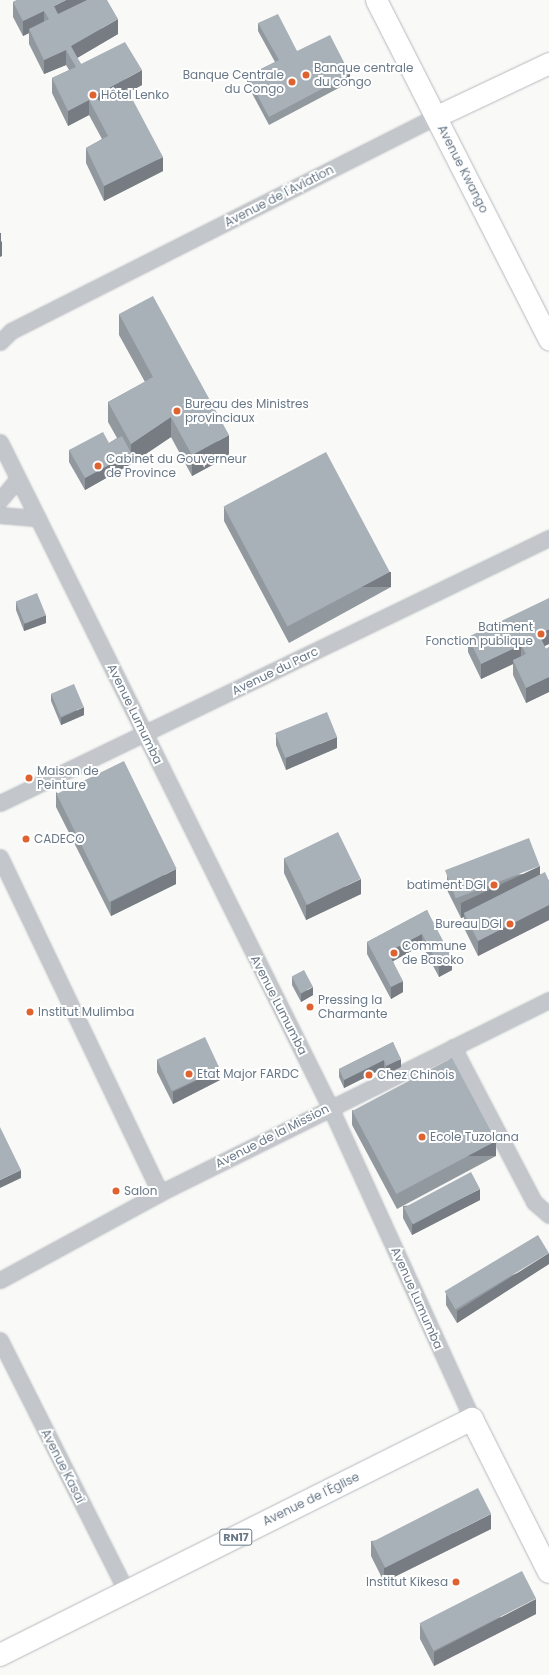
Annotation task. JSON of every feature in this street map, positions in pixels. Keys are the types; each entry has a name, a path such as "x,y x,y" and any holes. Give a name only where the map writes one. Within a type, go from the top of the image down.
{"main road":[{"name":"Avenue Lumumba","path":"472,1419 549,1572"},
{"name":"Avenue de l'Église","path":"0,1655 472,1419"}],"street":[{"name":"Avenue Kwango","path":"376,0 437,116 549,339"},
{"name":"Avenue de l'Aviation","path":"0,342 5,331 437,116 549,63"},
{"name":"Avenue Lumumba","path":"0,442 17,480 38,518 146,734 330,1107 472,1419"},
{"path":"0,500 17,480"},
{"path":"0,515 38,518"},
{"name":"Avenue du Parc","path":"0,803 146,734 549,538"},
{"path":"0,857 160,1193"},
{"name":"Avenue de la Mission","path":"0,1280 160,1193 330,1107 549,1000"},
{"path":"452,1047 534,1202 549,1215"},
{"name":"Avenue Kasaï","path":"0,1340 126,1592"}],"building":[{"path":"17,0 66,0 54,6 58,14 87,0 107,0 118,19 71,46 81,64 125,42 142,70 96,95 99,101 127,89 163,157 104,186 86,148 108,136 89,100 68,111 52,78 76,67 66,50 44,60 29,29 49,19 44,11 23,21 13,2"},
{"name":"Banque centrale du congo","path":"278,14 297,51 330,35 350,74 269,117 247,76 279,60 258,23"},
{"path":"153,296 229,435 192,455 171,417 131,444 108,402 153,377 119,314"},
{"path":"103,432 109,443 122,436 131,453 85,478 69,450"},
{"path":"326,452 390,572 287,627 224,506"},
{"path":"37,593 46,615 25,624 16,602"},
{"path":"549,598 549,629 539,634 546,649 549,647 549,677 526,688 513,660 526,654 521,645 481,664 468,637"},
{"path":"74,684 84,707 61,717 51,694"},
{"path":"327,712 337,737 285,758 275,733"},
{"path":"124,761 177,869 109,902 57,794"},
{"path":"338,832 361,879 307,905 284,858"},
{"path":"529,838 540,866 456,898 445,870"},
{"path":"545,872 549,881 549,905 478,941 464,913"},
{"path":"427,910 452,958 439,966 422,934 388,952 403,981 391,987 367,942"},
{"path":"304,970 313,987 301,993 292,977"},
{"path":"205,1037 220,1069 172,1091 157,1059"},
{"path":"393,1042 401,1059 386,1066 384,1060 344,1080 339,1069"},
{"path":"452,1058 496,1141 396,1194 352,1111"},
{"path":"0,1127 21,1170 0,1180"},
{"path":"471,1172 480,1189 413,1224 404,1208"},
{"path":"538,1235 549,1253 455,1309 445,1291"},
{"path":"478,1488 491,1514 385,1568 372,1542"},
{"path":"522,1571 536,1599 434,1651 420,1623"}],"place":[{"name":"Banque centrale du congo","path":"306,75"},
{"name":"Banque Centrale du Congo","path":"292,82"},
{"name":"Hôtel Lenko","path":"93,95"},
{"name":"Bureau des Ministres provinciaux","path":"177,411"},
{"name":"Cabinet du Gouverneur de Province","path":"98,466"},
{"name":"Batiment Fonction publique","path":"541,634"},
{"name":"Maison de Peinture","path":"29,778"},
{"name":"CADECO","path":"26,839"},
{"name":"batiment DGI","path":"494,885"},
{"name":"Bureau DGI","path":"510,924"},
{"name":"Commune de Basoko","path":"394,953"},
{"name":"Pressing la Charmante","path":"310,1007"},
{"name":"Institut Mulimba","path":"30,1012"},
{"name":"Etat Major FARDC","path":"189,1074"},
{"name":"Chez Chinois","path":"369,1075"},
{"name":"Ecole Tuzolana","path":"422,1137"},
{"name":"Salon","path":"116,1191"},
{"name":"Institut Kikesa","path":"456,1582"}]}
